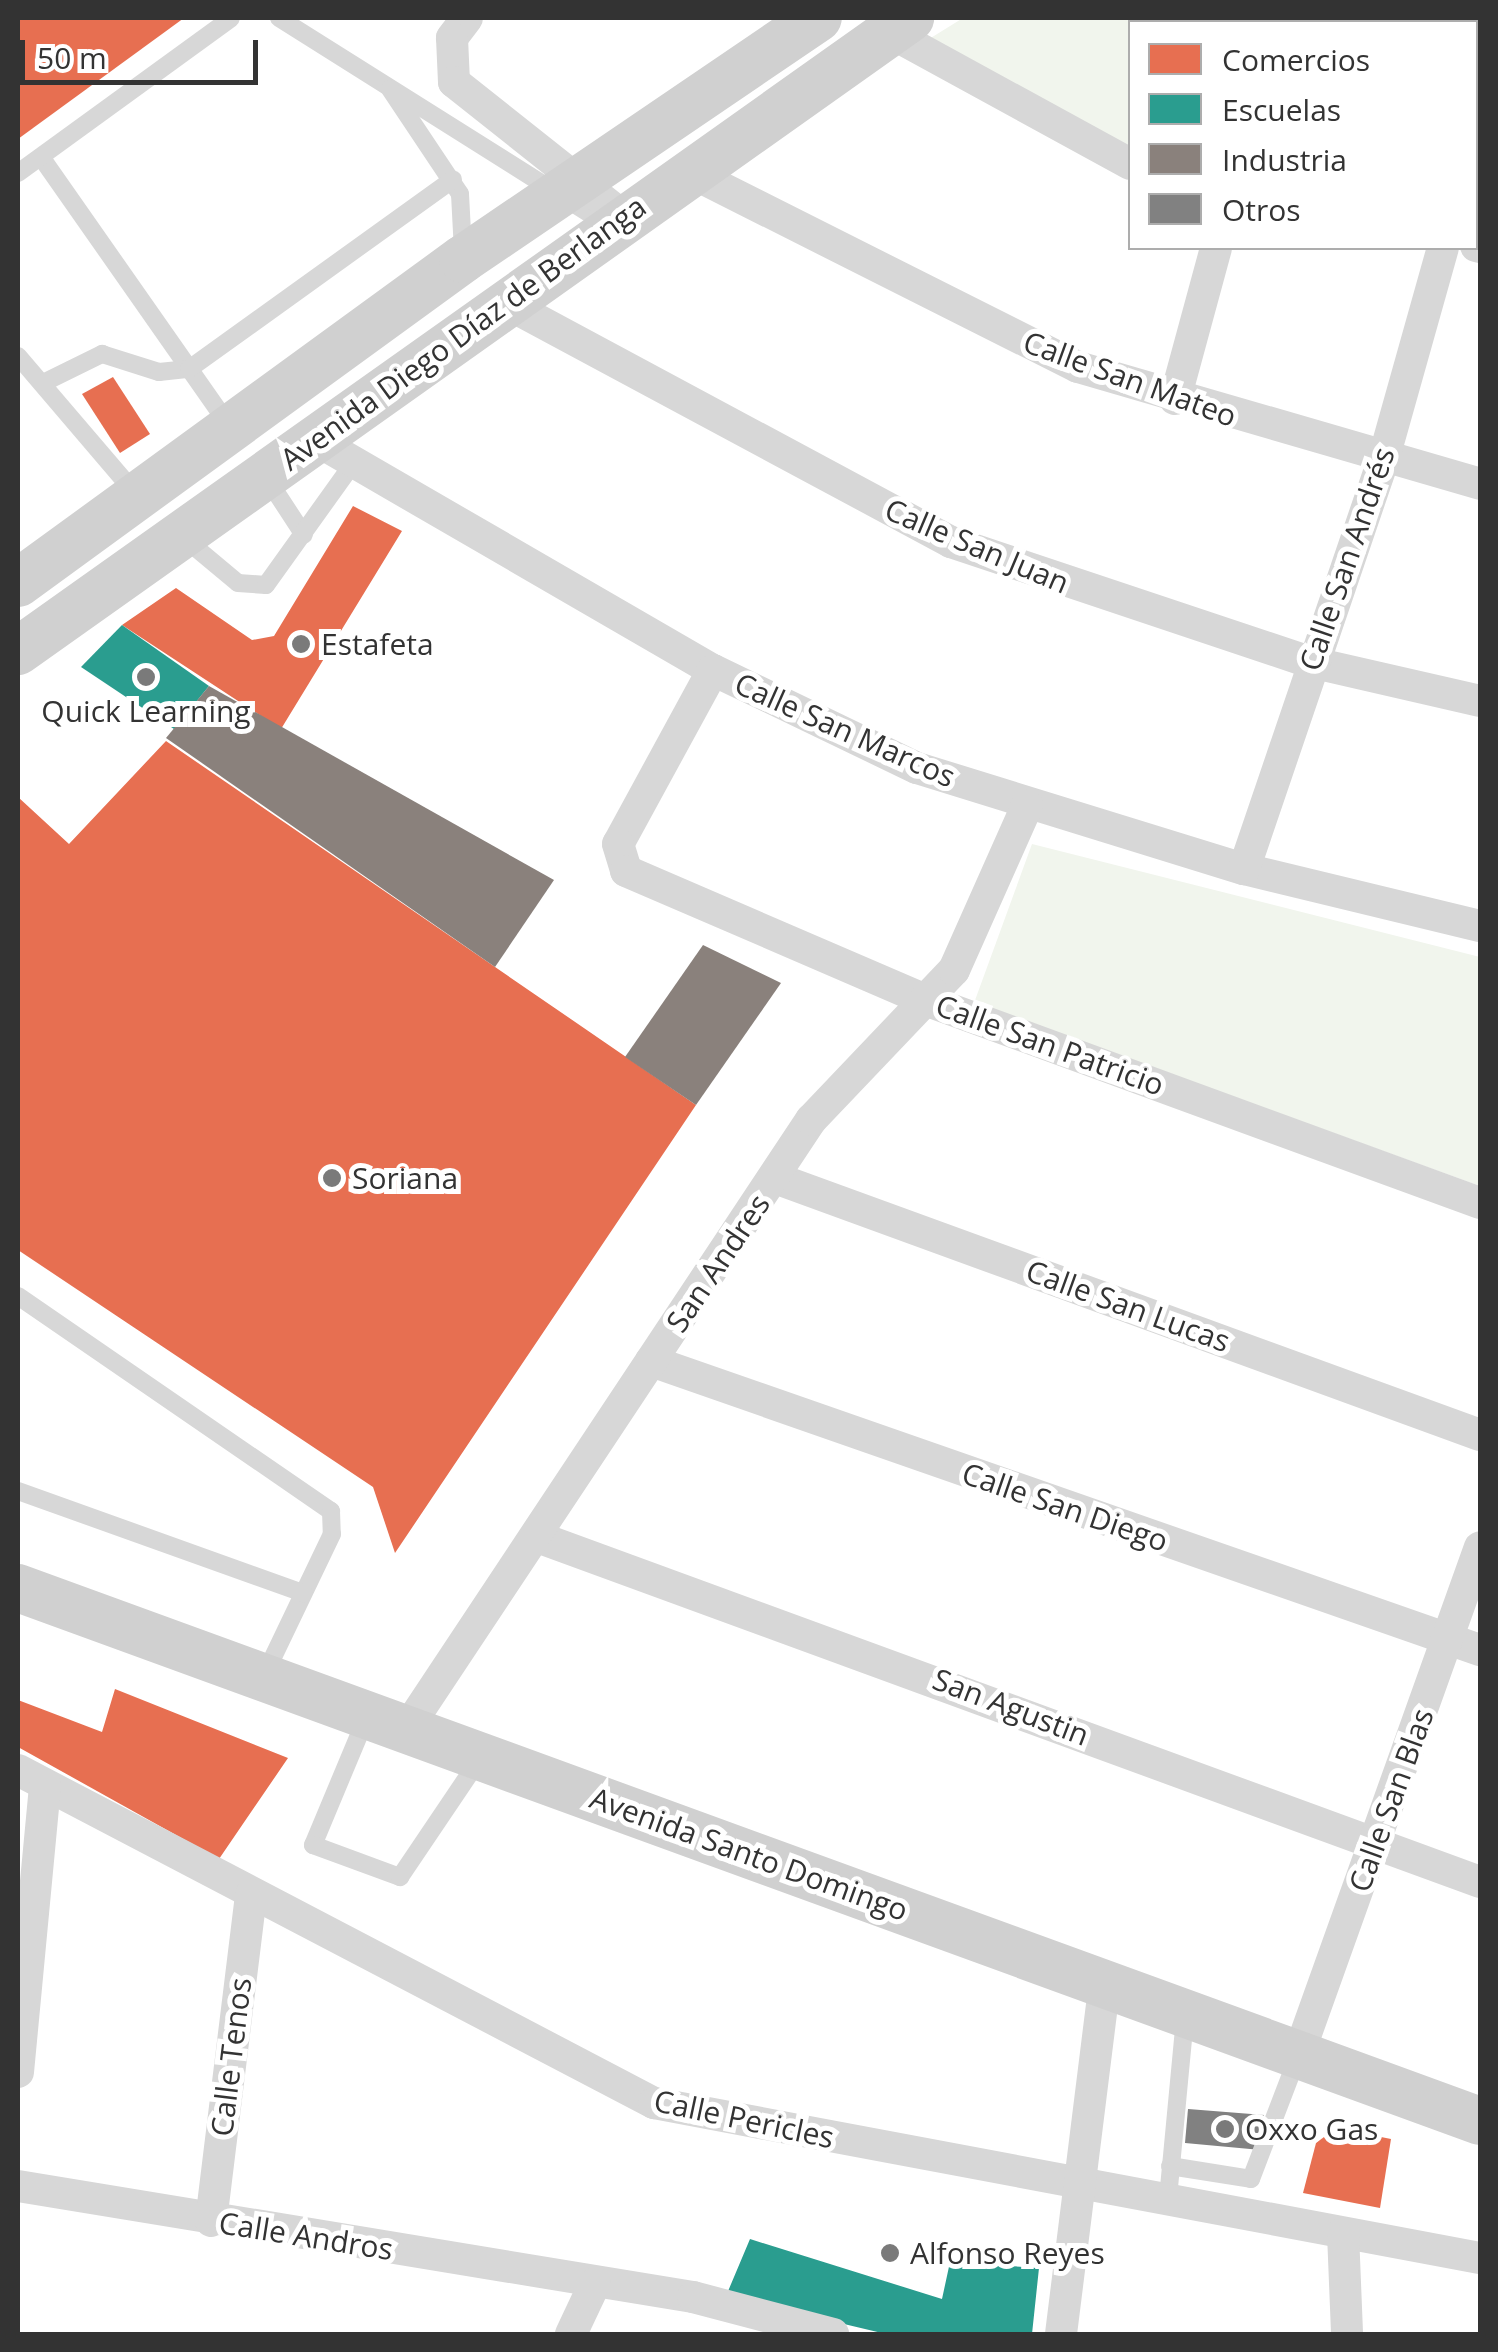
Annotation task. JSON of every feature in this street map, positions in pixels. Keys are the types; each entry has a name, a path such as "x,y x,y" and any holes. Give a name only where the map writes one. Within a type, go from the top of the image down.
{"main road":[{"name":"Avenida Diego Díaz de Berlanga","path":"18,583 463,258 818,18"},
{"name":"Avenida Diego Díaz de Berlanga","path":"18,651 508,304 617,221 899,25"},
{"name":"Avenida Santo Domingo","path":"18,1588 1480,2121"}],"street":[{"path":"468,18 452,38 454,82 504,140 617,221"},
{"path":"899,25 1128,163"},
{"name":"Calle San Mateo","path":"690,172 993,328 1174,400 1383,461 1480,484"},
{"path":"1174,400 1215,250"},
{"name":"Calle San Andrés","path":"1244,870 1310,662 1383,461 1443,250"},
{"name":"Calle San Juan","path":"508,304 951,542 1310,662 1480,701"},
{"name":"Calle San Marcos","path":"314,439 714,670 917,768 1027,806 1244,870 1480,926"},
{"name":"Calle San Patricio","path":"714,670 618,844 626,872 925,1000 1480,1202"},
{"name":"San Andres","path":"388,1720 540,1538 651,1362 846,1076 925,1000 982,918 1027,806"},
{"name":"Calle San Lucas","path":"776,1178 1480,1435"},
{"name":"Calle San Diego","path":"651,1362 1466,1644"},
{"name":"San Agustin","path":"540,1538 1480,1882"},
{"name":"Calle San Blas","path":"1298,2053 1374,1844 1466,1644 1480,1547"},
{"path":"18,2072 31,1777"},
{"name":"Calle Pericles","path":"31,1777 654,2104 1082,2181 1169,2182 1234,2212 1480,2258"},
{"name":"Calle Tenos","path":"212,2220 251,1894"},
{"path":"1060,2334 1105,1982"},
{"name":"Calle Andros","path":"18,2186 595,2283 812,2332"},
{"path":"1343,2233 1347,2334"},
{"path":"571,2334 595,2283"}],"lane":[{"path":"18,172 230,18"},
{"path":"280,18 387,84 504,140"},
{"path":"387,84 452,179 463,258"},
{"path":"41,158 232,429"},
{"path":"45,382 102,354 158,372 189,369 452,179"},
{"path":"18,356 45,382 139,497"},
{"path":"180,534 252,587 266,585 354,462"},
{"path":"264,474 304,535"},
{"path":"18,1296 325,1503 332,1534 263,1678"},
{"path":"18,1490 303,1593"},
{"path":"388,1720 314,1845 400,1877 482,1755"},
{"path":"1186,2012 1169,2182 1251,2179"},
{"path":"1234,2212 1251,2179 1298,2053"}],"shaded area":[{"path":"963,18 1198,18 1128,20 1128,157 921,44"},
{"path":"1032,844 1480,957 1480,1186 974,1003"}],"building: Comercios":[{"path":"18,18 184,18 18,139"},
{"path":"113,377 150,434 120,453 82,394"},
{"path":"353,506 402,531 281,729 122,625 176,588 252,640 274,636"},
{"name":"Soriana","path":"166,741 696,1105 395,1553 373,1487 18,1250 18,797 69,844"},
{"path":"115,1689 288,1758 219,1859 18,1747 18,1700 102,1732"},
{"path":"1336,2128 1391,2139 1380,2208 1303,2193 1316,2143"}],"building: Escuelas":[{"name":"Quick Learning","path":"122,625 209,686 174,729 81,667"},
{"path":"750,2239 942,2299 950,2262 1039,2268 1032,2334 886,2334 726,2296"}],"building: Industria":[{"path":"209,686 554,880 495,967 166,738"},
{"path":"703,945 781,983 696,1105 625,1057"}],"building: Otros":[{"name":"Oxxo Gas","path":"1188,2109 1264,2115 1261,2150 1185,2143"}],"place":[{"name":"Estafeta","path":"301,644"},
{"name":"Quick Learning","path":"146,677"},
{"name":"Soriana","path":"332,1178"},
{"name":"Oxxo Gas","path":"1225,2129"},
{"name":"Alfonso Reyes","path":"890,2253"}]}
